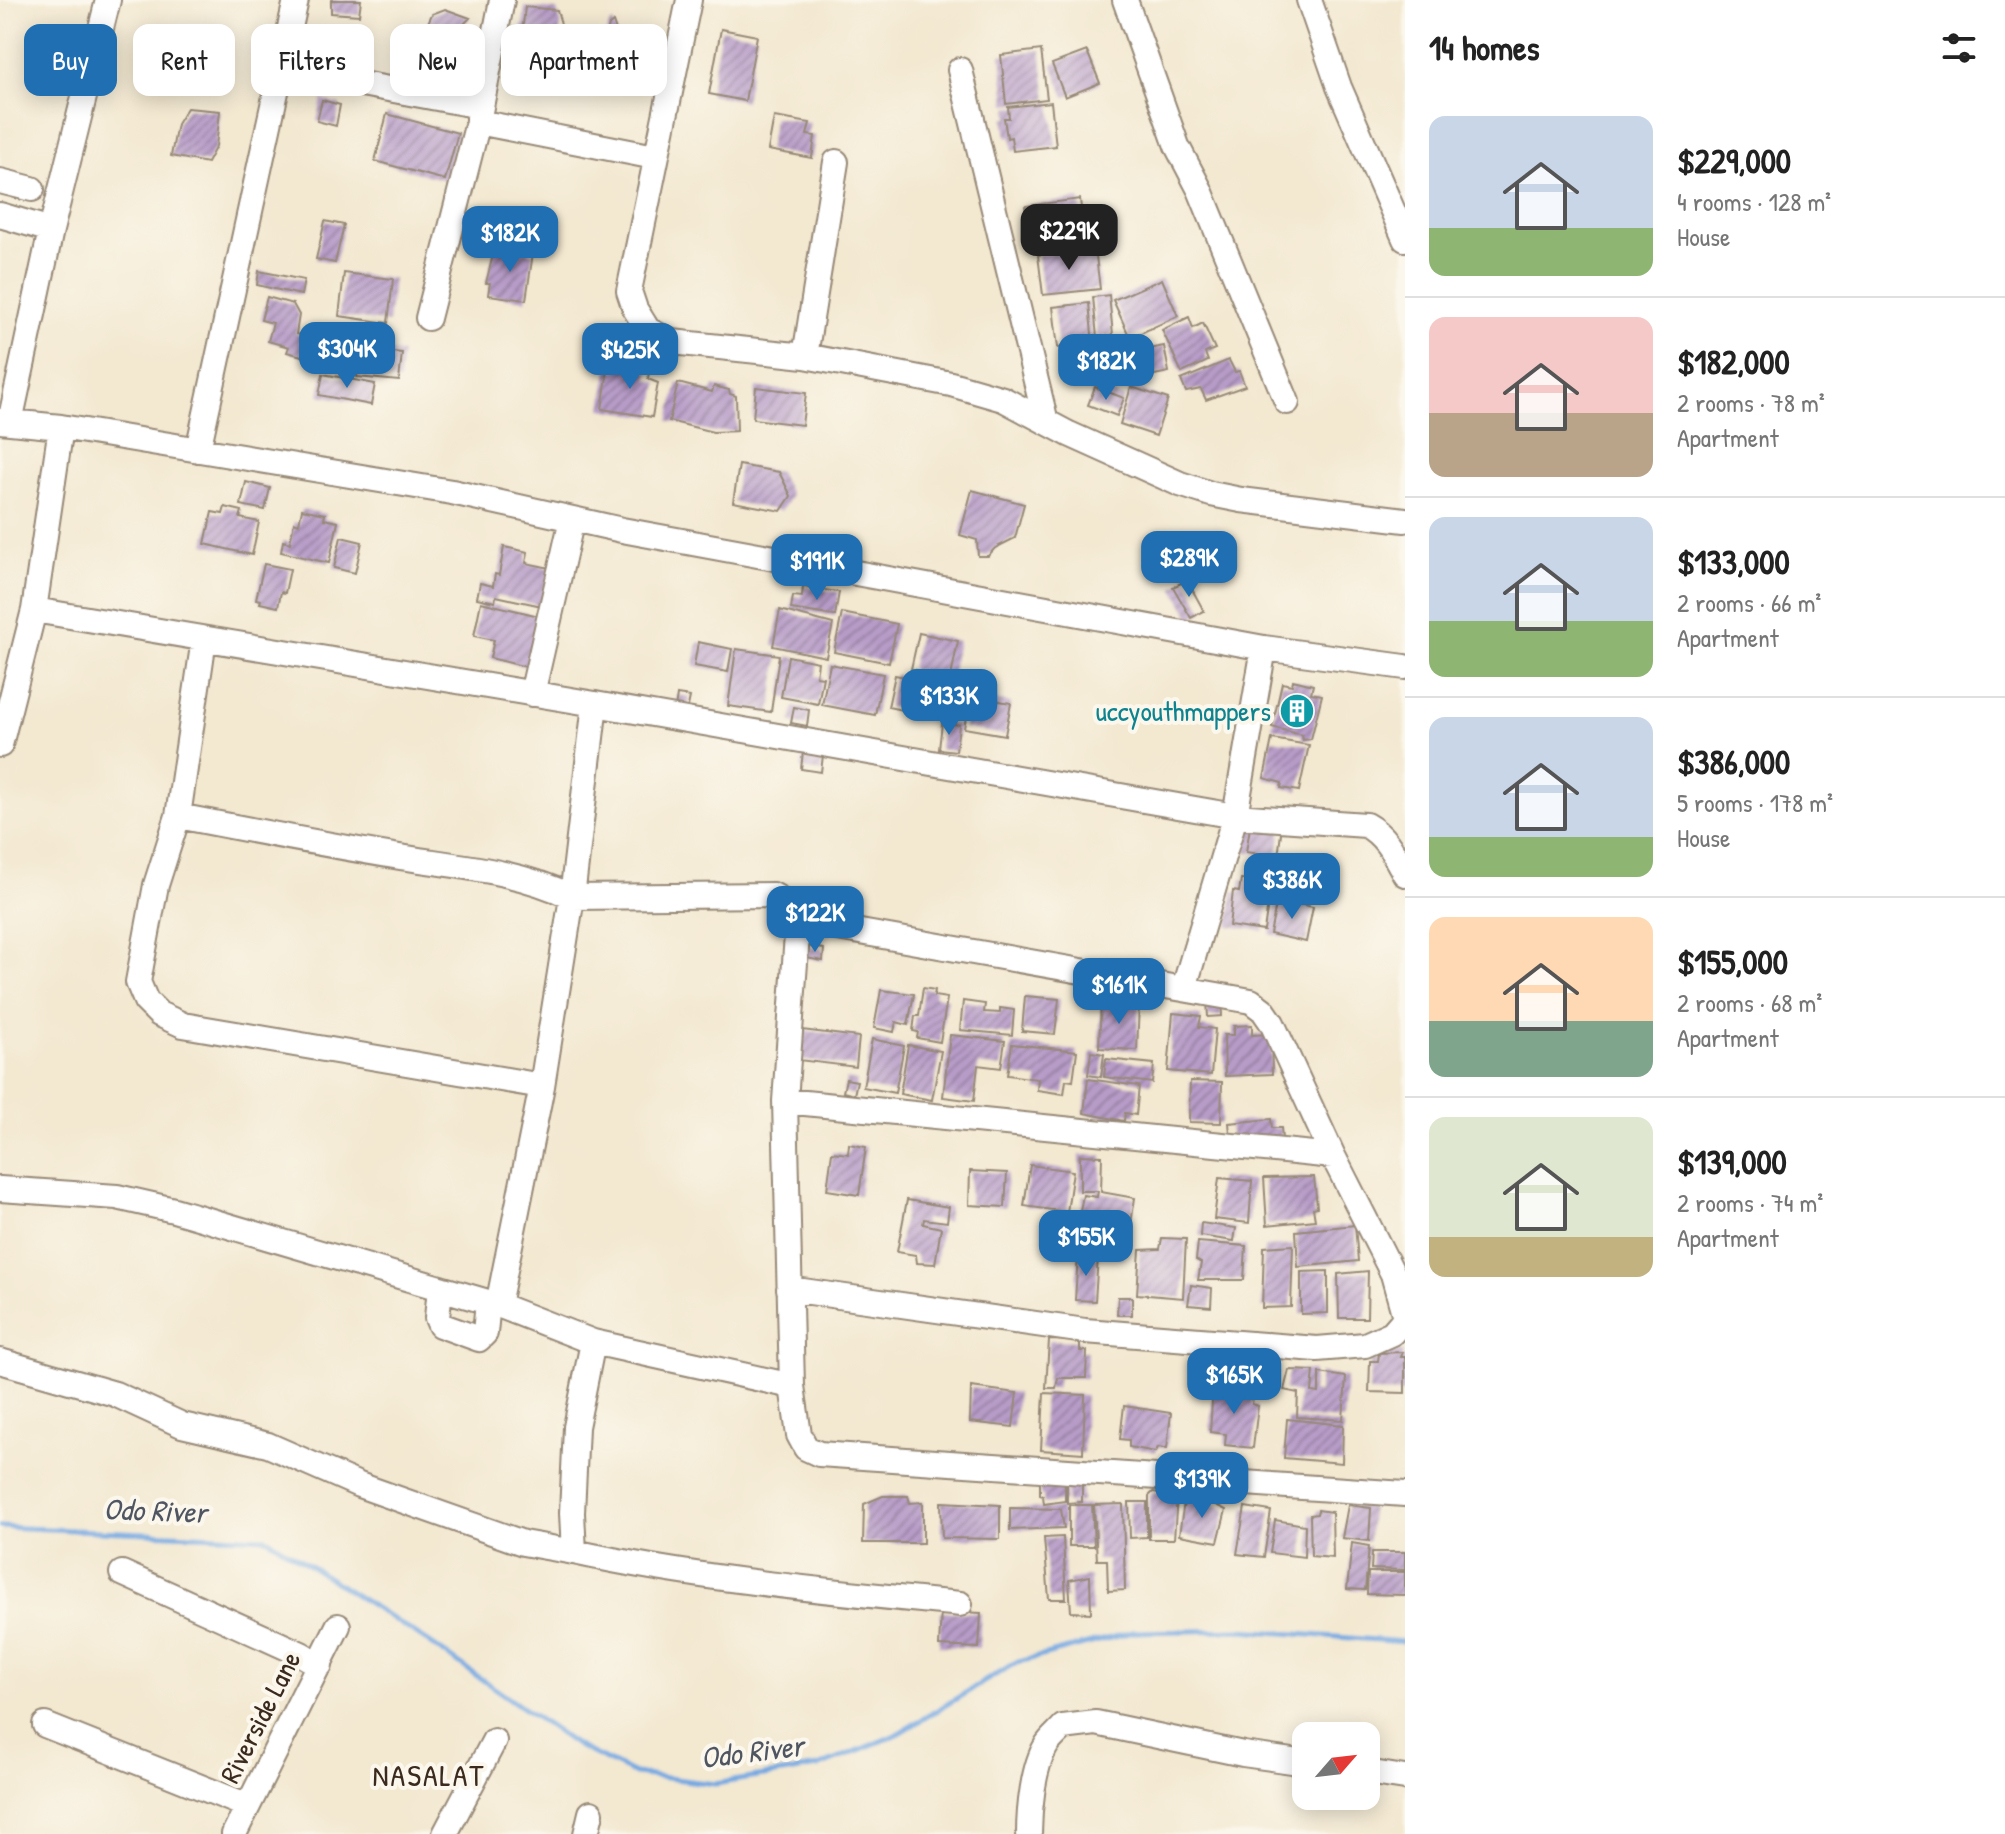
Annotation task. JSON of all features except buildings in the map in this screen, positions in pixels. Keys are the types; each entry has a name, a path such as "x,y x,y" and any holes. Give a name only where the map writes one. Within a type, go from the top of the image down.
{"street":[{"path":"108,0 5,422 61,427 452,492 572,519 1264,648 1405,667"},
{"path":"291,24 296,0"},
{"path":"428,318 479,114 502,0"},
{"path":"689,0 629,291 635,309 648,330 672,342 805,356 951,384 1003,399 1180,484 1211,494 1405,520"},
{"path":"1125,0 1177,146 1200,190 1287,402"},
{"path":"1309,0 1339,87 1405,239"},
{"path":"960,70 1046,422"},
{"path":"374,90 655,157"},
{"path":"198,450 275,96"},
{"path":"805,356 836,162"},
{"path":"0,181 32,189"},
{"path":"0,215 51,230"},
{"path":"0,745 9,667 34,610 61,427"},
{"path":"532,694 572,519"},
{"path":"34,610 1235,816 1366,825 1387,842 1405,874"},
{"path":"204,639 178,816 156,885 138,982 146,1001 159,1014 183,1025 542,1086"},
{"path":"1184,988 1235,816 1264,648"},
{"path":"440,1288 437,1318 440,1325 479,1339 485,1333 493,1303 542,1086 572,897 595,704"},
{"path":"178,816 489,872 547,884 572,897 773,895 785,902 798,921 785,1101 792,1386 799,1435 806,1448 819,1454 1405,1494"},
{"path":"789,1289 1085,1331 1317,1349 1365,1345 1392,1333 1405,1318 1393,1274 1333,1156 1272,1023 1263,1010 1251,1001 798,921"},
{"path":"785,1101 1333,1156"},
{"path":"0,1189 117,1197 160,1207 493,1303 593,1342 792,1386"},
{"path":"574,1552 572,1513 576,1427 593,1342"},
{"path":"0,1361 115,1394 182,1425 268,1445 359,1485 523,1543 653,1570 738,1582 960,1604"},
{"path":"122,1573 320,1665"},
{"name":"Riverside Lane","path":"234,1834 338,1626"},
{"path":"1029,1834 1033,1790 1040,1763 1046,1746 1063,1727 1096,1723 1243,1754 1292,1761"},
{"path":"45,1725 248,1806"},
{"path":"445,1834 494,1741"},
{"path":"1380,1774 1405,1778"}],"waterway":[{"name":"Odo River","path":"0,1527 267,1538 430,1643 577,1746 635,1774 715,1784 818,1767 898,1734 1015,1663 1133,1632 1241,1630 1405,1642"}],"place":[{"name":"uccyouthmappers","path":"1297,711"}],"district":[{"name":"NASALAT","path":"429,1776"}]}
